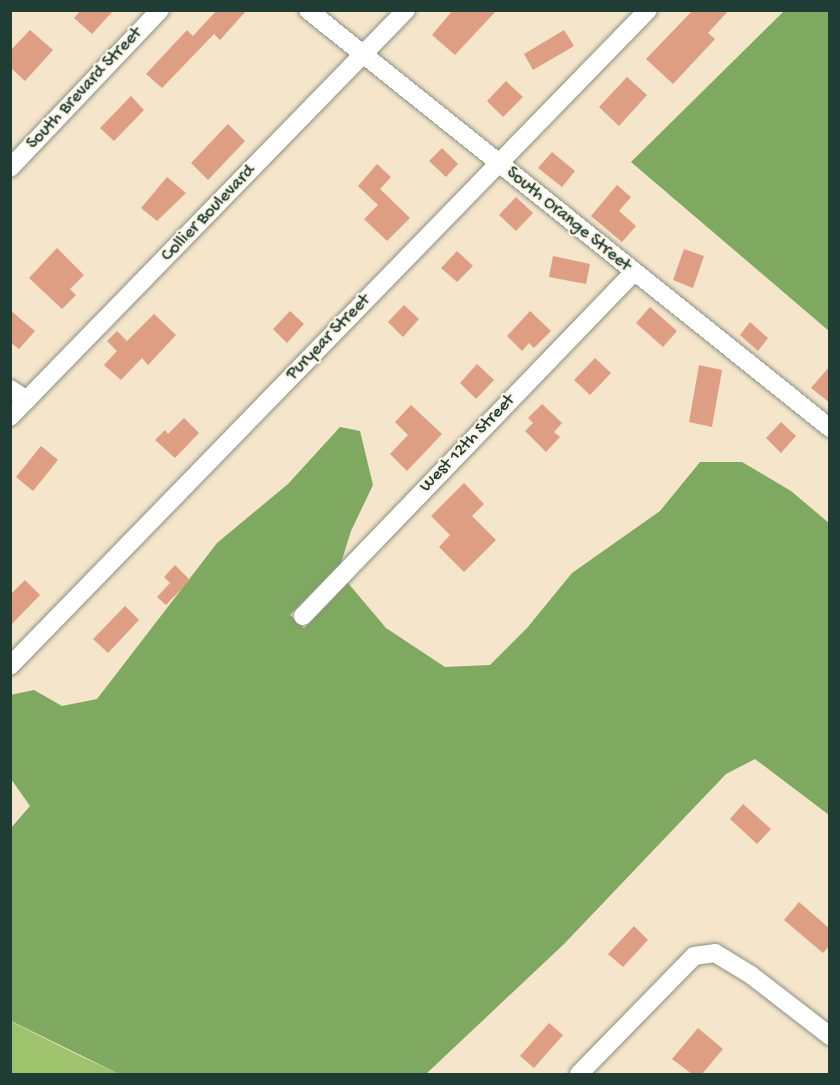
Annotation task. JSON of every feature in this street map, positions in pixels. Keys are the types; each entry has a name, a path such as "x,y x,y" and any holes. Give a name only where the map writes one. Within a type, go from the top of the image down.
{"street":[{"name":"South Brevard Street","path":"10,168 160,10"},
{"name":"South Orange Street","path":"308,10 498,165 830,428"},
{"name":"Collier Boulevard","path":"10,417 406,10"},
{"name":"Puryear Street","path":"10,666 648,10"},
{"name":"West 12th Street","path":"303,616 633,273"},
{"path":"10,389 27,400"},
{"path":"579,1074 694,956 715,953 751,975 830,1036"}],"green space":[{"path":"784,11 829,11 829,331 631,162"},
{"path":"340,427 360,431 373,485 351,531 341,563 290,615 304,628 348,583 386,628 445,667 490,665 527,628 572,573 660,511 700,462 742,462 791,491 829,523 829,815 755,759 726,774 564,944 426,1074 119,1074 11,1021 11,828 30,806 11,779 10,695 34,690 62,706 97,699 217,543 288,484"},
{"path":"10,1021 78,1055 119,1074 11,1074"}],"building":[{"path":"81,10 114,10 92,34 74,18"},
{"path":"217,10 247,10 220,40 214,34 162,88 146,74 187,30 193,36"},
{"path":"453,10 497,10 455,55 432,35"},
{"path":"693,10 729,10 708,33 715,39 673,84 646,59"},
{"path":"30,30 53,50 25,81 10,67 10,51"},
{"path":"564,30 574,46 533,70 524,54"},
{"path":"627,77 647,95 619,126 599,107"},
{"path":"506,81 523,97 503,117 487,101"},
{"path":"131,96 144,110 114,141 100,128"},
{"path":"228,124 245,141 208,180 191,163"},
{"path":"442,148 458,164 446,177 429,161"},
{"path":"552,152 575,171 562,187 538,168"},
{"path":"377,164 391,177 380,189 410,218 387,241 364,219 378,205 358,186"},
{"path":"167,177 186,193 157,221 141,208"},
{"path":"617,185 631,197 619,211 636,226 622,242 591,216"},
{"path":"516,197 533,213 516,231 499,215"},
{"path":"57,248 84,275 70,289 76,295 62,309 29,278"},
{"path":"684,249 704,256 693,288 673,280"},
{"path":"457,251 473,266 457,282 441,268"},
{"path":"553,256 590,264 586,284 549,277"},
{"path":"404,305 419,319 403,337 388,322"},
{"path":"650,307 677,331 663,347 636,323"},
{"path":"10,310 35,331 19,349 10,342"},
{"path":"290,311 304,324 287,343 273,329"},
{"path":"530,311 551,331 534,348 529,343 522,351 507,336"},
{"path":"154,314 176,335 148,365 142,358 121,380 104,365 117,351 107,341 117,331 127,341"},
{"path":"750,322 768,338 758,351 740,335"},
{"path":"595,358 611,373 590,395 574,380"},
{"path":"477,364 494,380 476,399 460,383"},
{"path":"699,365 722,370 712,427 689,422"},
{"path":"830,366 830,403 811,388"},
{"path":"542,404 562,423 554,432 560,437 546,452 525,431 533,423 528,418"},
{"path":"411,405 442,434 407,471 390,454 408,435 395,422"},
{"path":"184,418 199,433 175,458 155,440 165,430 168,434"},
{"path":"781,422 796,436 781,453 766,438"},
{"path":"41,446 58,460 33,491 16,477"},
{"path":"464,483 484,504 472,516 496,540 464,572 439,547 450,535 431,516"},
{"path":"175,565 190,580 166,605 157,597 170,583 164,577"},
{"path":"25,580 40,595 10,626 10,595"},
{"path":"125,606 139,620 108,653 93,639"},
{"path":"743,804 771,829 757,844 730,819"},
{"path":"799,902 830,929 830,945 823,953 784,920"},
{"path":"634,926 648,940 623,967 608,954"},
{"path":"549,1023 563,1035 534,1068 520,1056"},
{"path":"698,1028 723,1049 702,1074 692,1074 672,1059"}]}
